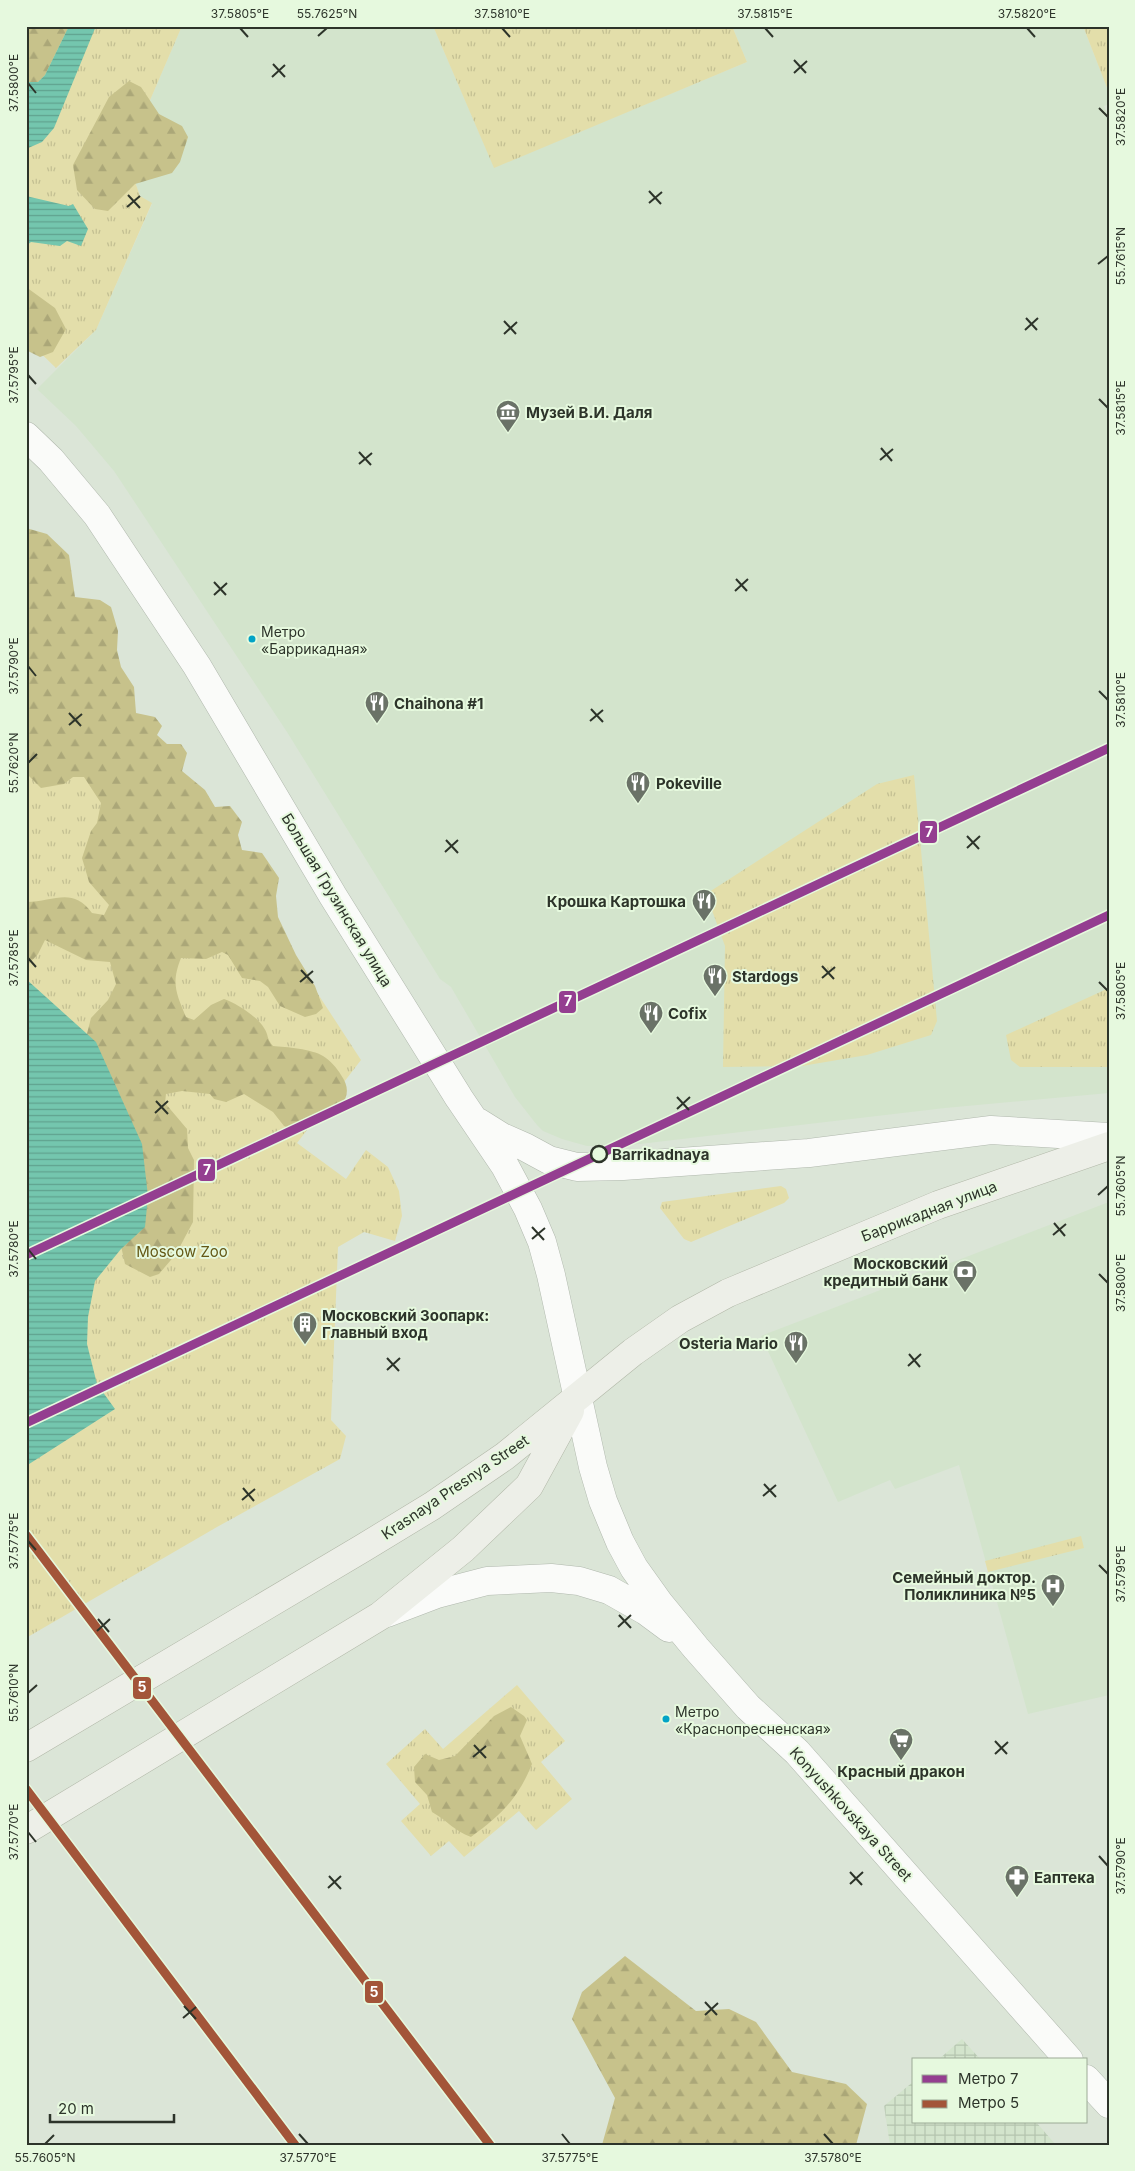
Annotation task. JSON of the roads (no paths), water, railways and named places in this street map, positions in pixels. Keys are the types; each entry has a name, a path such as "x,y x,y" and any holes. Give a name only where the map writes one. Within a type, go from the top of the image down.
{"main road":[{"name":"Большая Грузинская улица","path":"26,436 52,460 97,515 198,666 333,896 505,1166 528,1209 542,1242 560,1314 577,1399"},
{"path":"473,1118 502,1137 549,1160 576,1166 623,1166 809,1153 991,1130 1109,1137"},
{"name":"Баррикадная улица","path":"577,1399 633,1352 674,1324 728,1293 938,1205 1109,1146"},
{"name":"Krasnaya Presnya Street","path":"26,1830 380,1616 463,1549 528,1486 577,1399"},
{"name":"Krasnaya Presnya Street","path":"26,1748 432,1506 505,1456 577,1399"},
{"name":"Konyushkovskaya Street","path":"577,1399 603,1501 620,1542 644,1582 696,1648 748,1707 797,1752 1067,2058"},
{"path":"380,1616 437,1594 487,1580 551,1578 579,1581 610,1590 646,1611 696,1648"},
{"path":"1088,2081 1109,2104"}],"metro line":[{"name":"7","path":"26,1255 1109,748"},
{"name":"7","path":"26,1423 1109,915"},
{"name":"5","path":"26,1535 490,2145"},
{"name":"5","path":"26,1789 295,2145"}],"place":[{"name":"Музей В.И. Даля","path":"508,433"},
{"name":"Метро «Баррикадная»","path":"252,639"},
{"name":"Chaihona #1","path":"377,724"},
{"name":"Pokeville","path":"638,804"},
{"name":"Крошка Картошка","path":"704,922"},
{"name":"Stardogs","path":"715,997"},
{"name":"Cofix","path":"651,1034"},
{"name":"Barrikadnaya","path":"599,1154"},
{"name":"Московский кредитный банк","path":"965,1293"},
{"name":"Московский Зоопарк: Главный вход","path":"305,1345"},
{"name":"Osteria Mario","path":"796,1364"},
{"name":"Семейный доктор. Поликлиника №5","path":"1053,1607"},
{"name":"Метро «Краснопресненская»","path":"666,1719"},
{"name":"Красный дракон","path":"901,1761"},
{"name":"Еаптека","path":"1017,1898"}],"park label":[{"name":"Moscow Zoo","path":"182,1251"}]}
